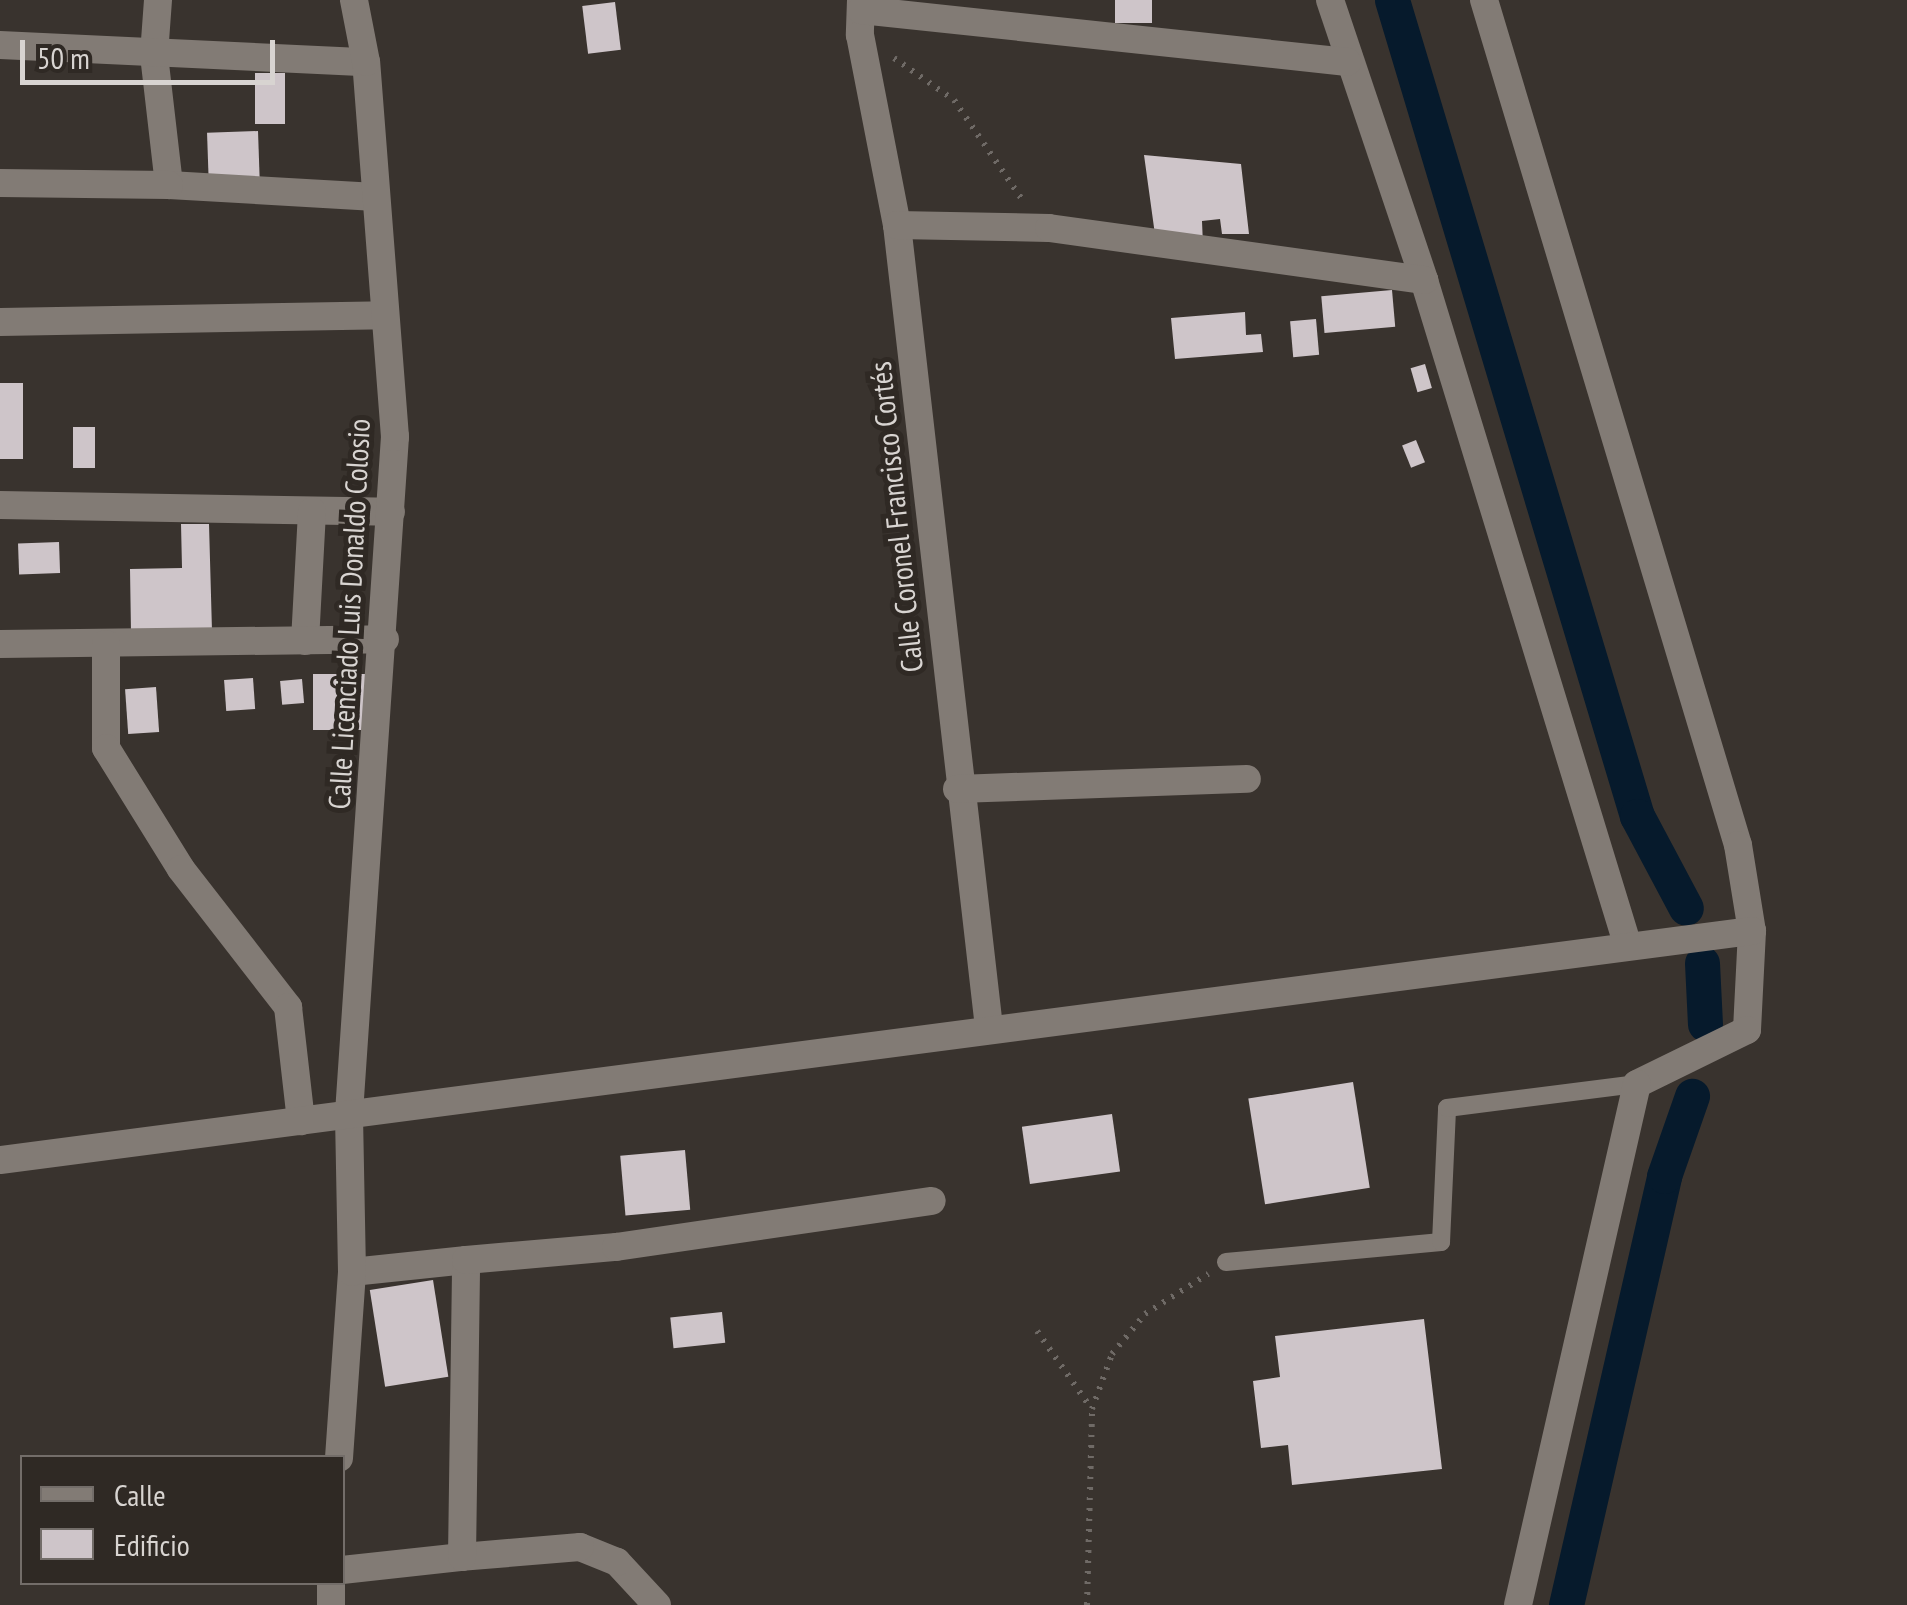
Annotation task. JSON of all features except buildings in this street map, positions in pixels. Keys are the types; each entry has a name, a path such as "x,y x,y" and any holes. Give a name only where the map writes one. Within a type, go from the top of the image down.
{"street":[{"path":"158,0 154,55 169,185"},
{"name":"Calle Licenciado Luis Donaldo Colosio","path":"339,1455 352,1272 348,1112 386,640 395,437 366,62 354,0"},
{"path":"1330,0 1347,62 1424,280 1627,944"},
{"path":"1484,0 1738,845 1752,931 1747,1030 1636,1084 1518,1605"},
{"path":"860,15 1347,62"},
{"name":"Calle Coronel Francisco Cortés","path":"860,15 897,225 958,789 989,1028"},
{"path":"0,45 366,62"},
{"path":"0,183 169,185 376,197"},
{"path":"897,225 1049,228 1424,280"},
{"path":"0,322 385,314"},
{"path":"0,505 391,512"},
{"path":"305,641 312,511"},
{"path":"0,644 386,640"},
{"path":"106,644 106,748 180,868 288,1008 301,1121"},
{"path":"958,789 1247,780"},
{"path":"0,1160 1627,944 1752,931"},
{"path":"352,1272 616,1247 932,1200"},
{"path":"462,1557 466,1260"},
{"path":"345,1570 580,1547 617,1562 657,1605"}],"lane":[{"path":"1226,1262 1440,1242 1448,1108 1636,1084"}],"path":[{"path":"860,15 954,100 1012,190 1049,228"},
{"path":"1086,1605 1092,1409 1112,1354 1145,1314 1226,1262"},
{"path":"1037,1331 1092,1409"}],"waterway":[{"path":"1392,0 1637,816 1686,908"},
{"path":"1702,963 1705,1024"},
{"path":"1566,1605 1664,1176 1692,1096"}]}
